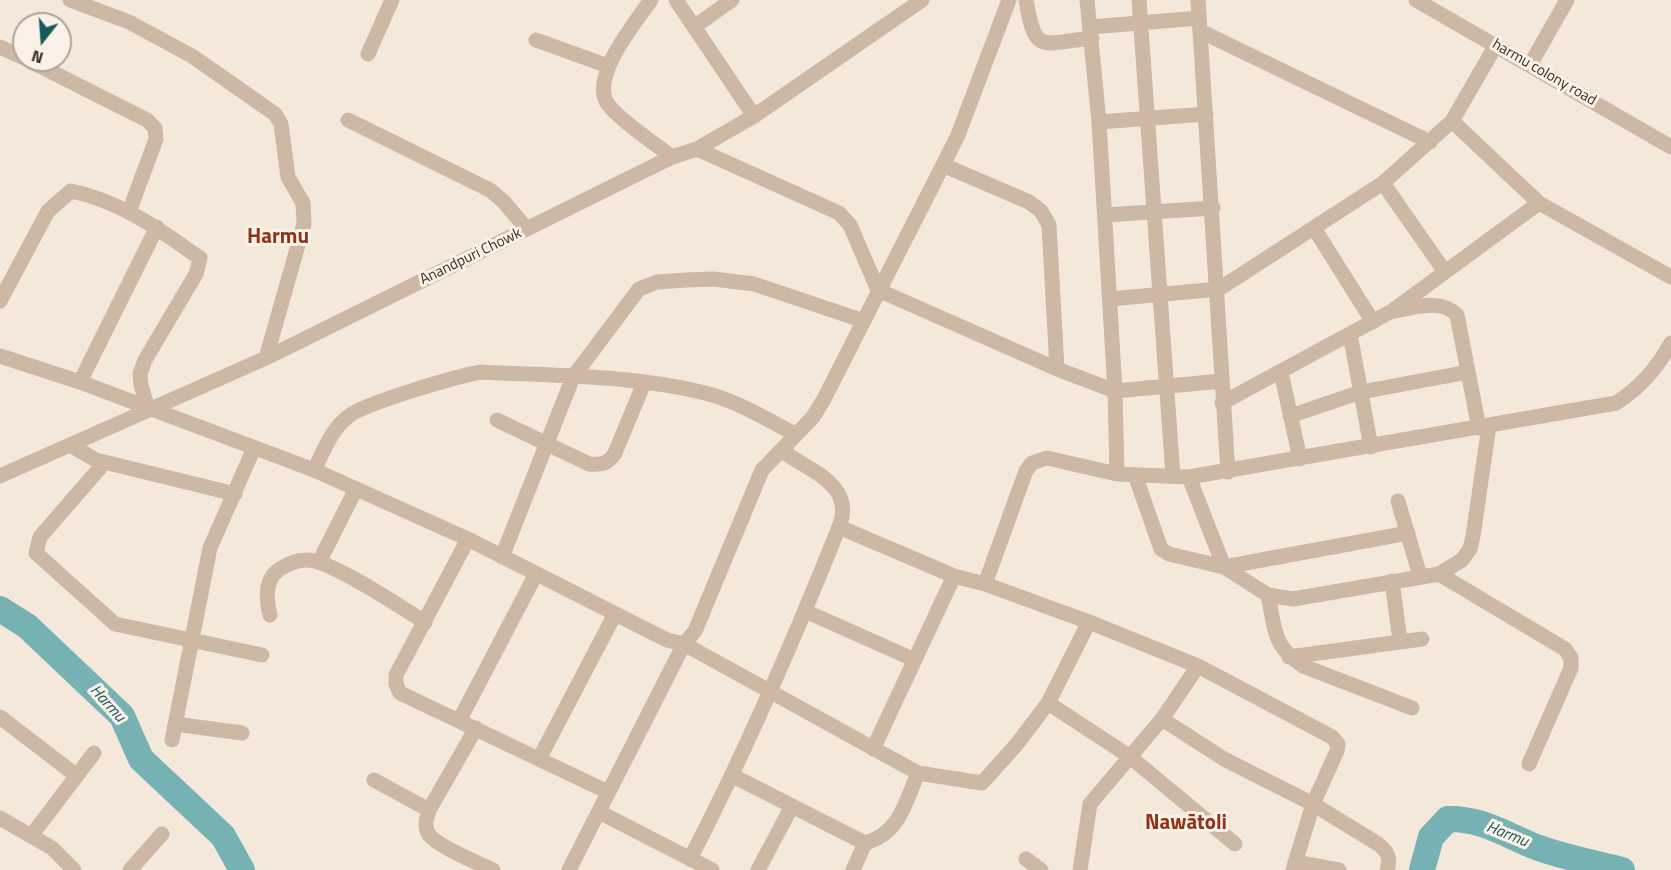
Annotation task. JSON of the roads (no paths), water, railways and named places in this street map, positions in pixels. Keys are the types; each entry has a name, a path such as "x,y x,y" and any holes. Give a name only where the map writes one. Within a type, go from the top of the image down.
{"street":[{"path":"70,0 129,22 192,56 266,106 281,124 288,177 303,202 304,224 266,358"},
{"path":"368,54 392,0"},
{"path":"651,0 608,66 603,79 603,92 608,106 672,157"},
{"path":"676,0 754,116"},
{"path":"694,27 732,0"},
{"name":"Anandpuri Chowk","path":"0,476 266,358 672,157 697,149 754,116 922,0"},
{"path":"569,870 684,644 695,631 762,471 796,435 824,399 943,165 958,135 1009,0"},
{"path":"1026,0 1031,30 1035,38 1046,43 1141,23 1200,25 1430,142"},
{"path":"1087,0 1099,122 1118,474"},
{"path":"1139,0 1173,476"},
{"path":"1198,0 1219,289 1222,403 1228,472"},
{"name":"harmu colony road","path":"1416,0 1671,147"},
{"path":"1530,65 1567,0"},
{"path":"536,40 608,66"},
{"path":"1110,299 1219,289 1383,183 1452,121 1496,45"},
{"path":"52,72 147,120 156,128 156,139 129,212"},
{"path":"1099,122 1206,114"},
{"path":"348,120 490,190 503,201 527,229"},
{"path":"1452,121 1539,203 1671,278"},
{"path":"697,149 839,213 850,225 878,291 1057,369 1115,391 1222,381"},
{"path":"943,165 1029,202 1041,211 1049,225 1057,369"},
{"path":"1383,183 1445,272"},
{"path":"0,301 48,211 71,191 88,194 129,212 200,258 196,274 144,360 140,374 148,409"},
{"path":"1222,403 1392,311 1539,203"},
{"path":"1104,215 1213,208"},
{"path":"80,382 157,228"},
{"path":"1314,228 1373,322"},
{"path":"502,556 573,377 629,299 639,289 657,282 714,279 754,284 864,321"},
{"path":"1135,475 1161,549 1169,554 1224,567 1268,595 1293,599 1392,580 1440,574 1462,560 1470,549 1484,427 1468,372 1457,315 1449,307 1435,305 1392,311"},
{"path":"1350,334 1371,447"},
{"path":"984,584 1026,471 1032,463 1047,458 1118,474 1189,477 1616,403 1636,390 1657,368 1671,343"},
{"path":"0,356 80,382 314,470 468,539 667,640 684,644 770,694 918,773 982,783 1017,744 1048,703 1089,622"},
{"path":"314,470 335,429 350,414 458,376 481,372 644,383 705,393 726,400 796,435"},
{"path":"1281,372 1300,459"},
{"path":"1290,416 1361,392 1468,372"},
{"path":"497,420 589,464 601,465 609,461 644,383"},
{"path":"70,445 85,455 105,462 235,494"},
{"path":"172,740 210,548 254,448"},
{"path":"690,859 733,776 770,694 845,513 844,501 838,490 782,451"},
{"path":"105,462 40,537 36,553 116,624 262,655"},
{"path":"1189,477 1224,567"},
{"path":"318,562 356,489"},
{"path":"1398,501 1420,576"},
{"path":"839,527 954,576 984,584 1089,622 1198,666 1332,737 1338,744 1313,804 1294,866 1339,870"},
{"path":"1224,567 1408,533"},
{"path":"468,539 396,675 396,684 400,693 608,792"},
{"path":"270,615 266,600 268,585 275,572 289,563 307,559 318,562 425,622"},
{"path":"459,721 536,574"},
{"path":"1440,574 1565,649 1571,658 1571,668 1529,764"},
{"path":"873,749 954,576"},
{"path":"1392,580 1400,641"},
{"path":"1268,595 1279,646 1289,657 1303,666 1412,708"},
{"path":"805,611 915,660"},
{"path":"539,759 615,614"},
{"path":"1289,657 1422,639"},
{"path":"1080,870 1090,804 1162,719 1198,666"},
{"path":"1048,703 1129,756 1235,844"},
{"path":"0,717 76,776"},
{"path":"1162,719 1224,759 1313,804 1387,851 1389,861 1387,870"},
{"path":"175,724 242,733"},
{"path":"476,729 429,810 425,822 428,834 437,842 493,870"},
{"path":"31,836 94,753"},
{"path":"733,776 866,843 881,839 891,830 918,773"},
{"path":"374,780 429,810"},
{"path":"758,870 792,806"},
{"path":"598,812 712,870"},
{"path":"0,818 52,848 74,870"},
{"path":"130,870 162,834"},
{"path":"853,870 866,843"},
{"path":"1026,859 1041,870"}],"waterway":[{"name":"Harmu","path":"0,609 27,626 122,716 141,759 223,836 242,870"},
{"name":"Harmu","path":"1422,870 1431,837 1448,819 1482,824 1546,851 1622,870"}],"district":[{"name":"Harmu","path":"278,238"},
{"name":"Nawātoli","path":"1186,824"}]}
